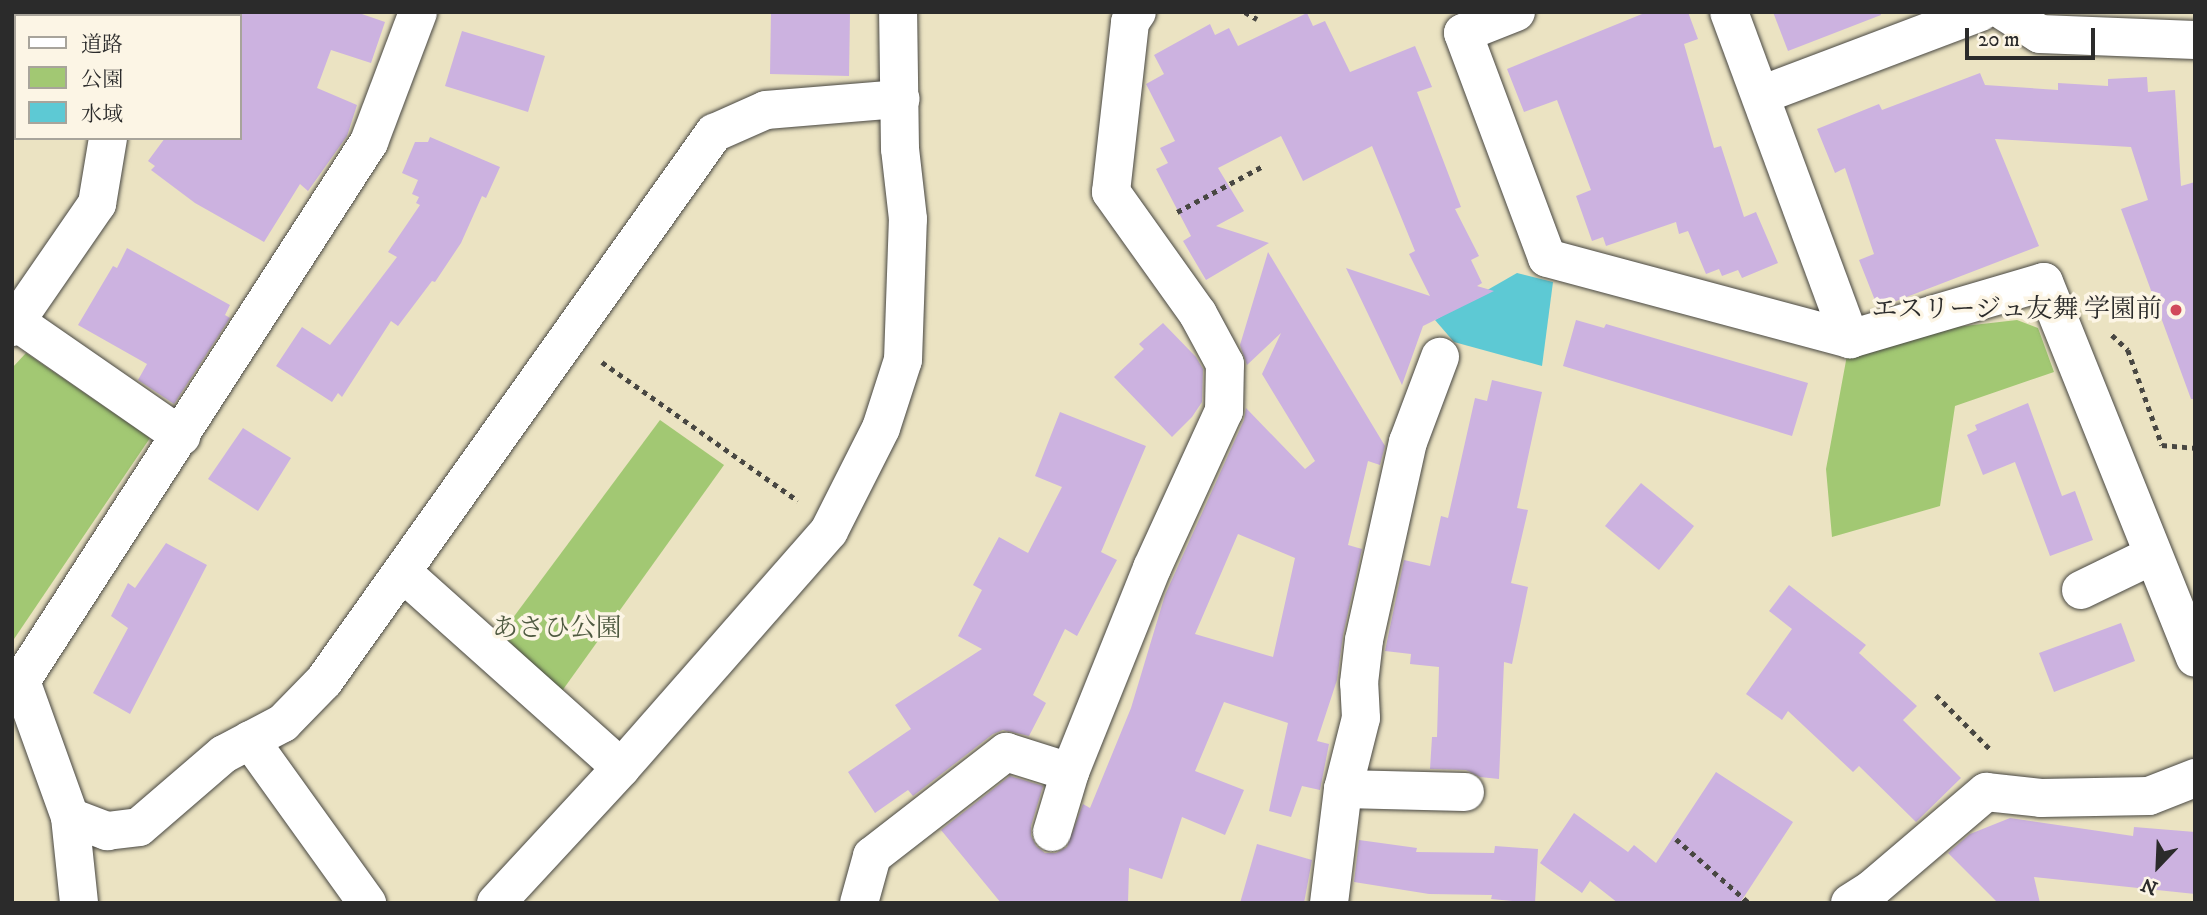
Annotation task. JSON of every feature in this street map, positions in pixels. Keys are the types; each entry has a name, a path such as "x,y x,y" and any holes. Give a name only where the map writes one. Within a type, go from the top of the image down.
{"street":[{"path":"79,903 70,817 17,683 181,436 369,142 418,12"},
{"path":"496,903 621,768 832,525 881,428 903,360 908,219 900,149 898,12"},
{"path":"1052,832 1070,772 1152,568 1224,411 1225,364 1198,314 1111,192 1130,22 1137,12"},
{"path":"1516,12 1463,33 1547,258 1850,339 2044,282 2195,659"},
{"path":"1729,12 1850,339"},
{"path":"1761,95 1981,12"},
{"path":"2005,12 2040,34 2195,40"},
{"path":"70,817 107,831 139,827 224,754 283,723 324,681 715,133 766,110 901,99"},
{"path":"108,140 97,204 14,323 181,436"},
{"path":"1329,903 1343,789 1361,718 1359,683 1364,640 1408,442 1440,357"},
{"path":"2081,590 2153,555"},
{"path":"402,572 621,768"},
{"path":"250,740 367,903"},
{"path":"859,903 872,856 1006,752 1070,772"},
{"path":"1865,898 1986,792 2040,798 2149,796 2195,778"},
{"path":"1343,789 1465,792"}],"path":[{"path":"1245,12 1256,19"},
{"path":"1140,232 1263,166"},
{"path":"2067,339 2100,323 2129,350 2162,445 2195,449"},
{"path":"568,338 832,525"},
{"path":"1936,695 2040,798"},
{"path":"1676,839 1749,903"}],"green space":[{"path":"2017,320 2038,328 2054,372 1955,406 1940,506 1832,537 1826,469 1850,339"},
{"path":"26,353 150,438 12,642 12,368"},
{"name":"あさひ公園","path":"660,420 724,465 562,691 501,634"}],"water":[{"path":"1517,273 1553,282 1542,366 1454,342 1435,320"}],"building":[{"path":"356,12 385,22 371,63 331,50 317,88 357,105 347,136 308,191 300,184 264,242 195,203 151,170 155,166 148,161 164,140 242,140 240,14"},
{"path":"771,12 850,12 849,76 770,74"},
{"path":"1647,12 1688,12 1698,39 1684,44 1714,148 1721,146 1744,217 1756,212 1778,263 1742,278 1738,270 1722,276 1719,269 1706,274 1688,231 1679,234 1676,222 1606,246 1603,237 1592,241 1576,196 1591,190 1557,100 1524,112 1507,69"},
{"path":"1773,12 1880,12 1881,15 1788,51"},
{"path":"1307,13 1313,26 1325,21 1350,72 1415,46 1432,87 1417,92 1461,207 1455,209 1479,256 1471,260 1482,283 1477,286 1494,291 1423,326 1402,385 1346,268 1430,296 1409,254 1415,251 1372,146 1303,181 1281,136 1218,168 1244,211 1216,226 1269,243 1206,280 1183,241 1191,236 1156,169 1168,163 1160,148 1175,141 1146,84 1164,74 1154,55 1210,24 1215,35 1229,28 1238,46"},
{"path":"462,31 545,56 528,112 445,86"},
{"path":"1980,73 1985,85 2058,90 2058,83 2108,86 2108,79 2147,77 2148,92 2175,90 2181,186 2195,182 2195,399 2191,399 2121,209 2148,200 2131,147 1995,139 2039,246 1878,308 1859,260 1874,254 1845,168 1835,173 1817,129 1879,104 1882,110"},
{"path":"430,137 500,167 486,198 482,196 461,243 435,282 432,281 398,326 391,321 342,397 338,393 332,402 276,366 302,327 330,345 397,257 388,252 420,205 416,203 419,197 412,194 418,180 402,173 415,142 428,142"},
{"path":"127,248 230,305 225,315 230,318 174,404 138,380 147,364 78,325 113,266 117,268"},
{"path":"1268,252 1385,446 1380,465 1368,461 1348,545 1362,549 1343,635 1337,680 1317,741 1329,744 1320,790 1302,786 1291,817 1269,811 1288,723 1224,702 1195,771 1244,790 1225,835 1182,817 1162,879 1129,868 1128,903 1001,903 941,830 1010,776 1043,786 1031,826 1031,836 1036,846 1045,853 1056,853 1067,847 1083,804 1090,808 1131,708 1165,595 1244,420 1246,408 1305,469 1315,461 1262,374 1281,333 1247,365 1240,345","holes":["1238,534 1295,558 1273,657 1195,634"]},
{"path":"1576,320 1604,328 1606,324 1808,383 1792,436 1563,366"},
{"path":"1163,323 1196,357 1203,369 1202,402 1192,417 1172,437 1114,377 1144,349 1139,344"},
{"path":"1492,380 1542,392 1517,508 1528,510 1511,583 1528,587 1512,664 1504,662 1499,779 1480,777 1466,770 1430,769 1432,737 1437,737 1439,667 1410,664 1411,654 1385,651 1404,560 1430,566 1441,516 1448,518 1475,398 1487,401"},
{"path":"2028,403 2062,496 2075,491 2093,540 2050,556 2015,462 1983,475 1967,435 1977,430 1975,425"},
{"path":"1060,412 1146,446 1101,552 1117,560 1077,636 1065,629 1033,695 1046,703 1029,736 1003,730 993,734 913,796 908,790 875,813 848,772 911,729 895,705 982,649 958,636 982,590 973,585 999,537 1028,553 1062,487 1035,476"},
{"path":"243,428 291,458 258,511 208,479"},
{"path":"1641,483 1694,526 1659,570 1605,526"},
{"path":"166,543 207,565 130,714 93,693 128,628 111,616 128,583 135,588"},
{"path":"1789,585 1866,645 1859,653 1917,706 1903,720 1961,778 1916,822 1859,766 1853,772 1788,711 1782,720 1746,694 1792,629 1769,611"},
{"path":"2121,623 2135,661 2054,692 2039,653"},
{"path":"1716,772 1793,822 1740,903 1618,903 1590,881 1582,893 1540,863 1574,813 1628,852 1634,845 1656,863"},
{"path":"2010,818 2133,836 2134,827 2195,832 2195,894 2034,877 2040,903 1998,903 1948,853 1970,834"},
{"path":"1359,840 1417,848 1416,852 1494,853 1495,846 1538,849 1535,903 1491,899 1492,895 1429,894 1354,882"},
{"path":"1257,844 1312,860 1304,903 1240,903"}],"place":[{"name":"エスリージュ友舞 学園前","path":"2176,310"}]}
